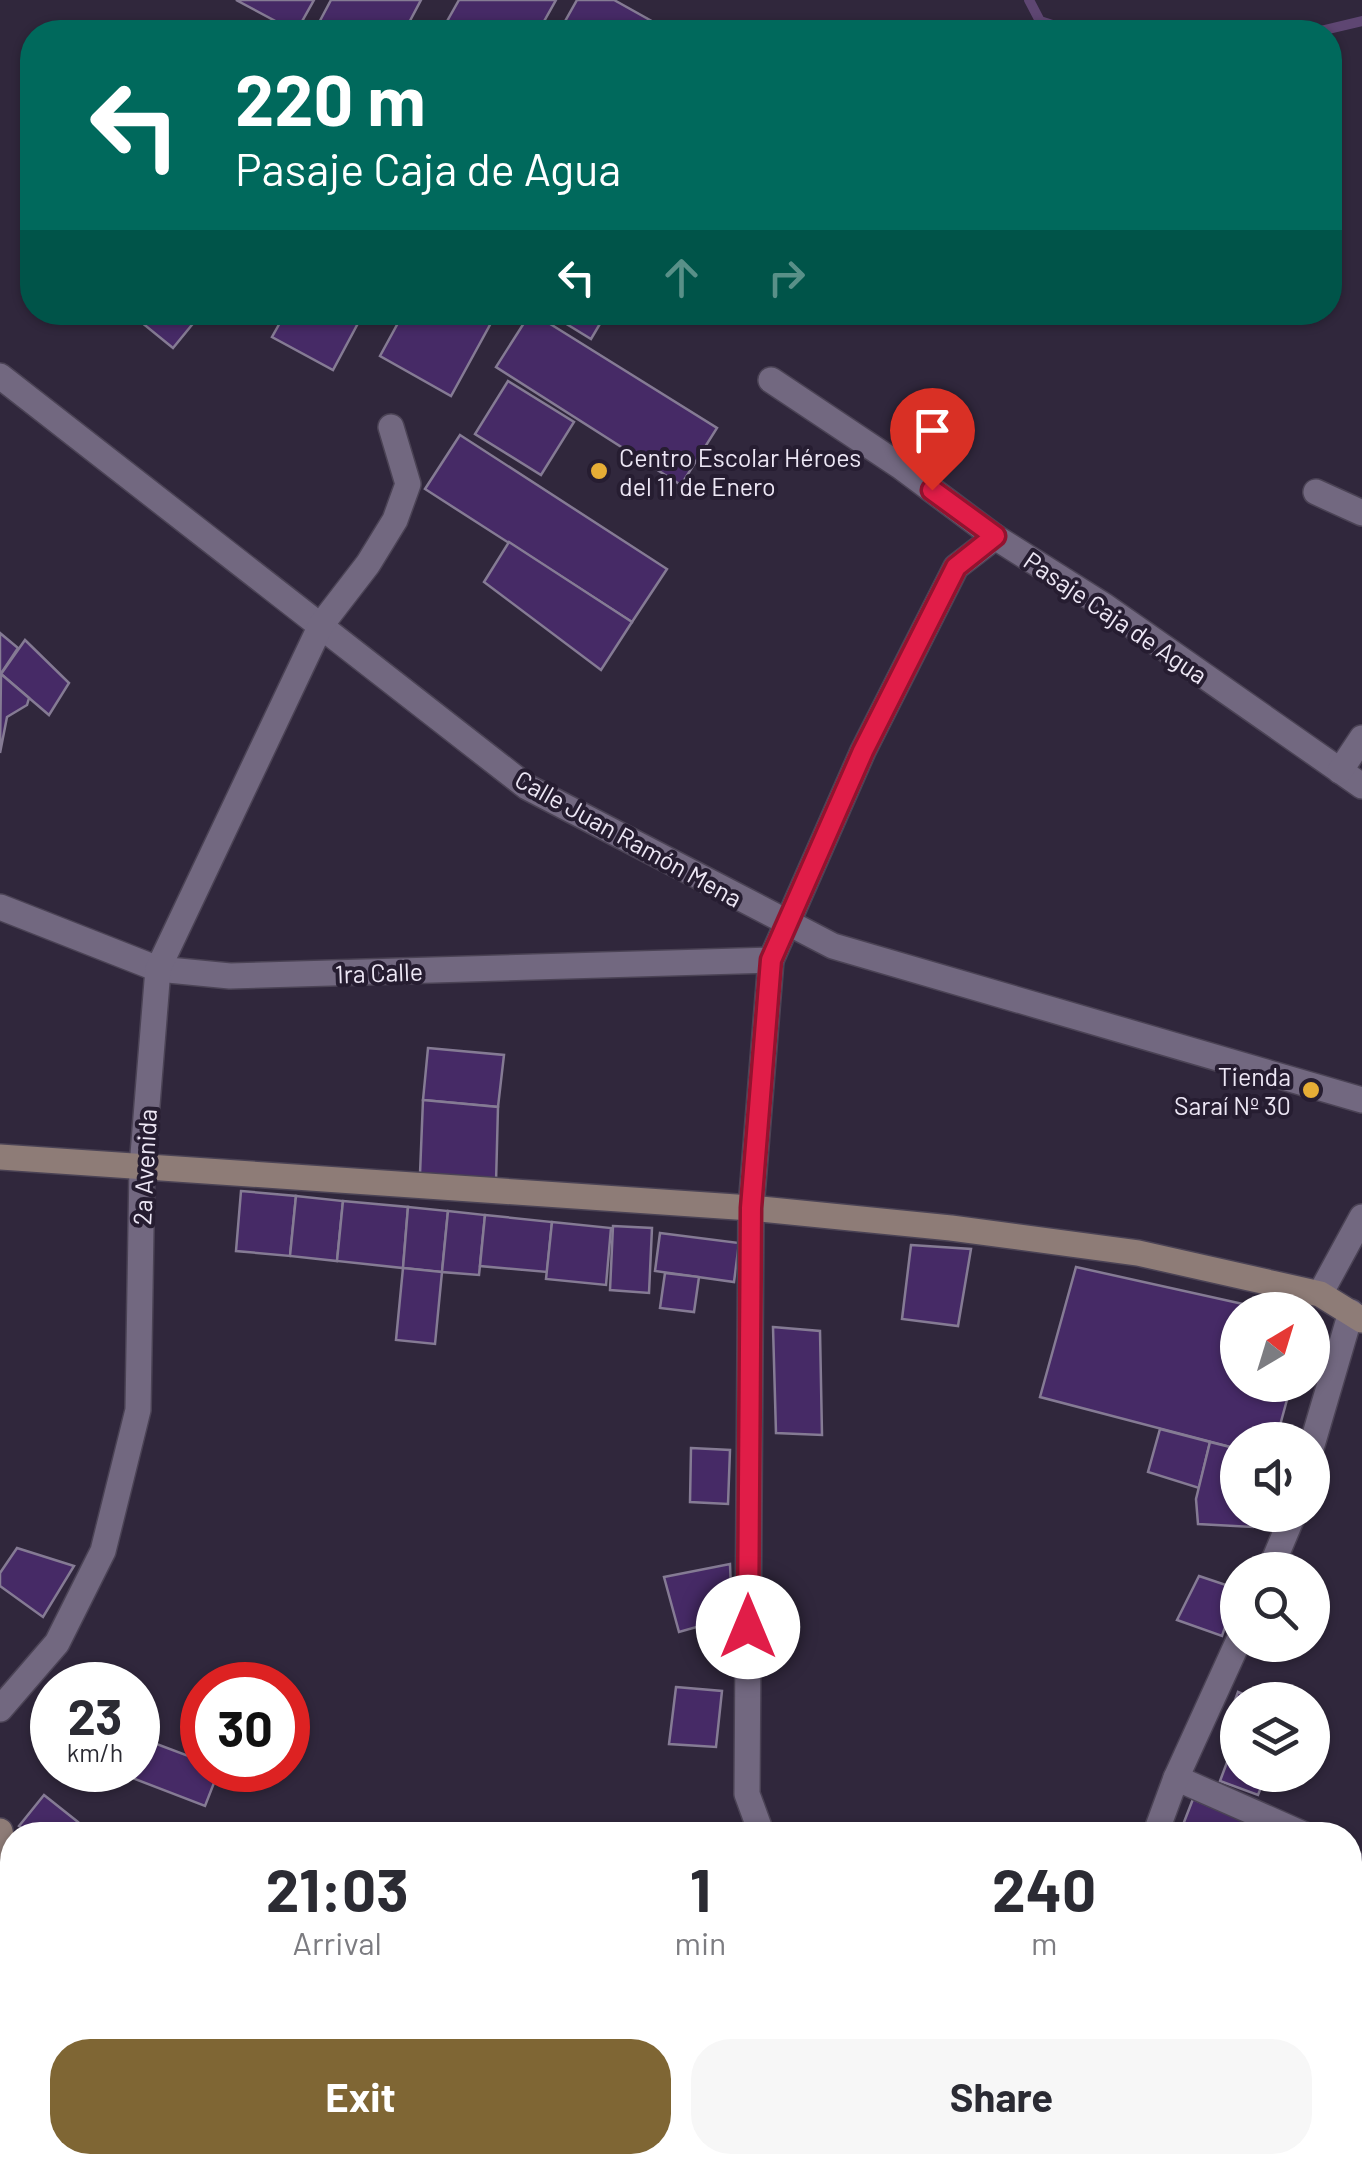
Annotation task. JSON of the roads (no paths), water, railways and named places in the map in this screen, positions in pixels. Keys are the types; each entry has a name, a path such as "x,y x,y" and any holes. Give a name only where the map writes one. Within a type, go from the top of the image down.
{"main road":[{"path":"0,1157 751,1208 951,1228 1138,1253 1311,1292"},
{"path":"1330,1300 1356,1316"}],"street":[{"name":"Pasaje Caja de Agua","path":"771,380 1362,786"},
{"name":"Calle Juan Ramón Mena","path":"6,391 320,625 527,787 785,922 833,946 1362,1100"},
{"name":"2a Avenida","path":"0,1709 57,1642 103,1550 138,1410 142,1167 158,969 320,625 368,564 395,520 408,484 392,427"},
{"path":"1316,492 1362,513"},
{"path":"757,1822 747,1794 751,1208 771,960 863,751 956,567 995,536"},
{"path":"1340,771 1362,738"},
{"name":"1ra Calle","path":"0,907 158,969 230,976 771,960"},
{"path":"1321,1292 1362,1217"},
{"path":"1320,1422 1356,1316"},
{"path":"1160,1822 1229,1662"},
{"path":"1176,1778 1276,1822"}],"waterway":[{"path":"1029,0 1039,20"},
{"path":"1342,26 1362,21"}],"place":[{"name":"Centro Escolar Héroes del 11 de Enero","path":"599,471"},
{"name":"Tienda Saraí Nº 30","path":"1311,1090"}]}
